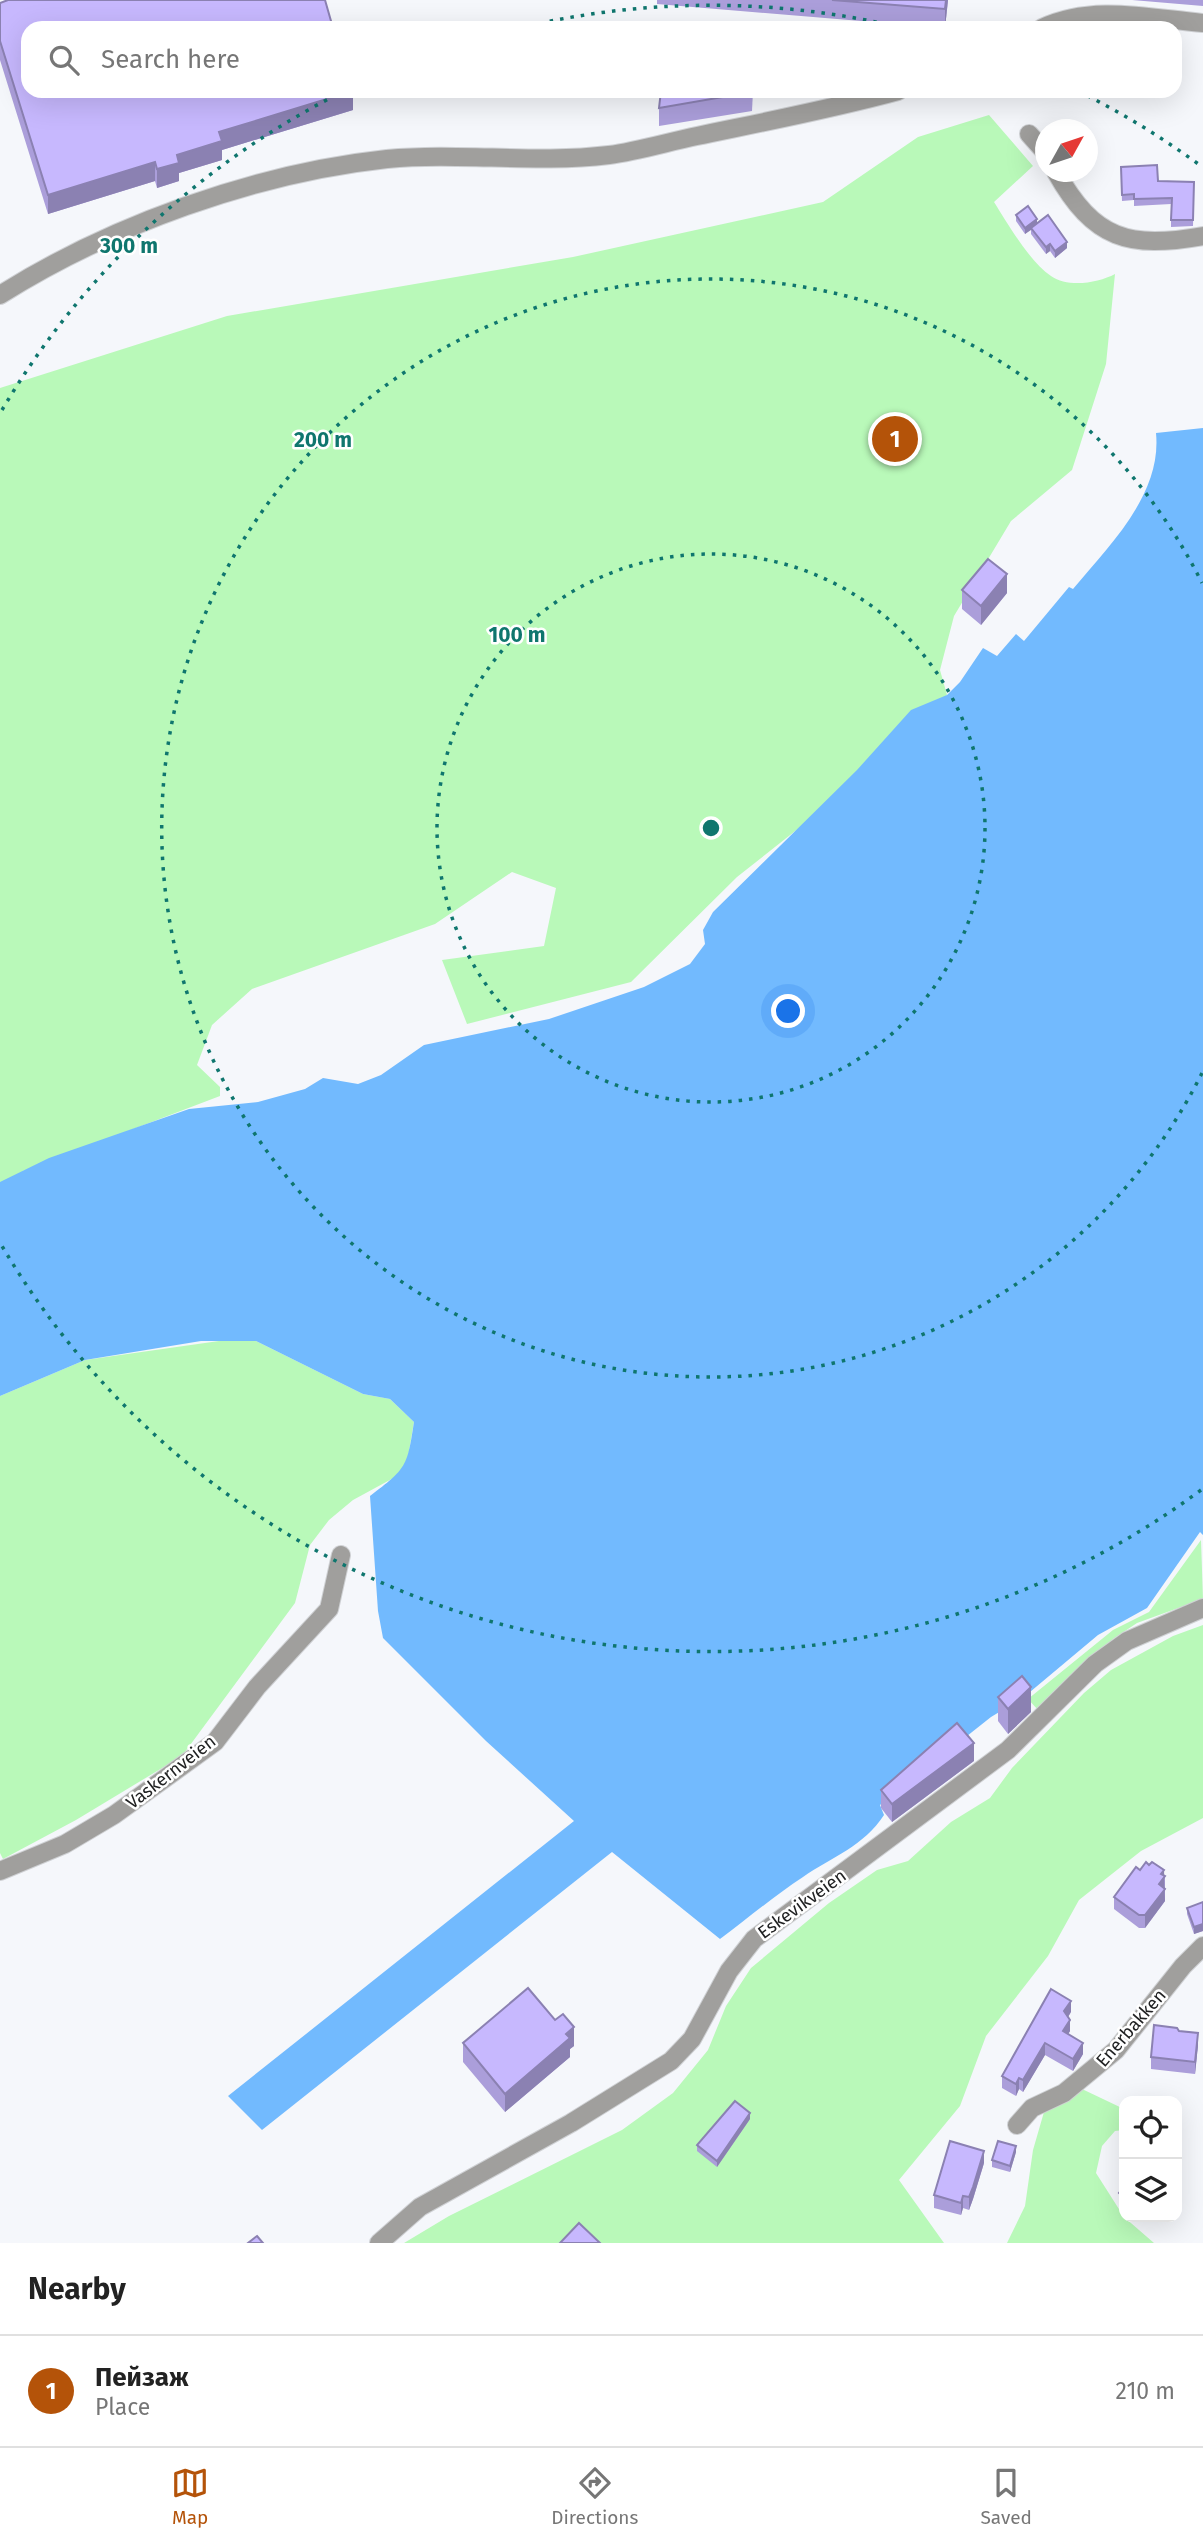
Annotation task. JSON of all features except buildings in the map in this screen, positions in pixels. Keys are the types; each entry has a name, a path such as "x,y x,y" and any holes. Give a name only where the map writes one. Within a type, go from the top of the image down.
{"street":[{"path":"1057,21 1093,13 1181,21"},
{"path":"1182,21 1203,23"},
{"path":"0,295 52,263 100,240 194,205 270,181 386,159 539,159 610,155 866,98"},
{"path":"1028,134 1035,142"},
{"path":"1063,182 1082,209 1099,226 1119,236 1139,242 1168,242 1203,236"},
{"name":"Vaskernveien","path":"0,1871 65,1844 104,1821 215,1742 257,1687 328,1609 341,1555"},
{"name":"Eskevikveien","path":"379,2243 420,2207 571,2123 671,2062 692,2039 729,1971 754,1939 911,1825 1008,1750 1095,1664 1127,1641 1203,1608"},
{"name":"Enerbakken","path":"1017,2125 1032,2108 1064,2093 1116,2050 1183,1966 1203,1946"}],"green space":[{"path":"989,115 1033,166 994,202 1027,252 1051,276 1066,282 1092,282 1115,274 1106,364 1072,470 1011,521 954,616 940,670 947,695 799,828 737,877 631,982 467,1024 442,960 544,946 556,888 512,872 435,924 252,989 212,1025 197,1065 220,1087 220,1096 23,1171 0,1196 0,388 227,316 573,257 823,202 918,137"},
{"path":"226,1340 256,1341 363,1394 390,1399 414,1422 407,1463 399,1475 353,1500 329,1520 310,1545 295,1603 182,1756 76,1820 3,1859 0,1853 0,1396 85,1360"},
{"path":"1201,1540 1203,1599 1137,1623 1113,1639 1038,1710 1028,1699 1113,1630 1149,1612"},
{"path":"1203,1625 1203,1818 1141,1851 1079,1900 1048,1956 986,2036 960,2106 899,2180 944,2243 404,2243 449,2216 622,2130 673,2093 708,2050 726,2006 751,1968 829,1903 877,1870 908,1861 951,1822 990,1798 1012,1768 1084,1693 1111,1670 1173,1636"},
{"path":"1082,2089 1119,2107 1119,2131 1115,2131 1102,2146 1096,2173 1119,2209 1119,2222 1130,2222 1154,2243 1007,2243 1025,2206 1033,2150 1044,2112"}],"water":[{"path":"1203,428 1203,1535 1200,1532 1147,1608 1098,1635 1024,1697 991,1717 880,1805 884,1815 867,1835 792,1884 720,1939 612,1852 262,2130 228,2096 574,1821 486,1741 383,1638 378,1611 370,1496 392,1479 403,1465 407,1458 414,1422 390,1399 363,1394 256,1341 201,1341 85,1360 0,1396 0,1182 49,1158 189,1109 258,1102 305,1089 323,1078 358,1084 381,1075 424,1045 549,1019 644,987 690,964 705,944 703,930 713,912 857,770 911,710 947,695 960,682 983,648 997,656 1016,634 1024,641 1069,587 1073,589 1117,536 1142,498 1156,455 1156,433"}],"place":[{"name":"Пейзаж","path":"895,439"}]}
